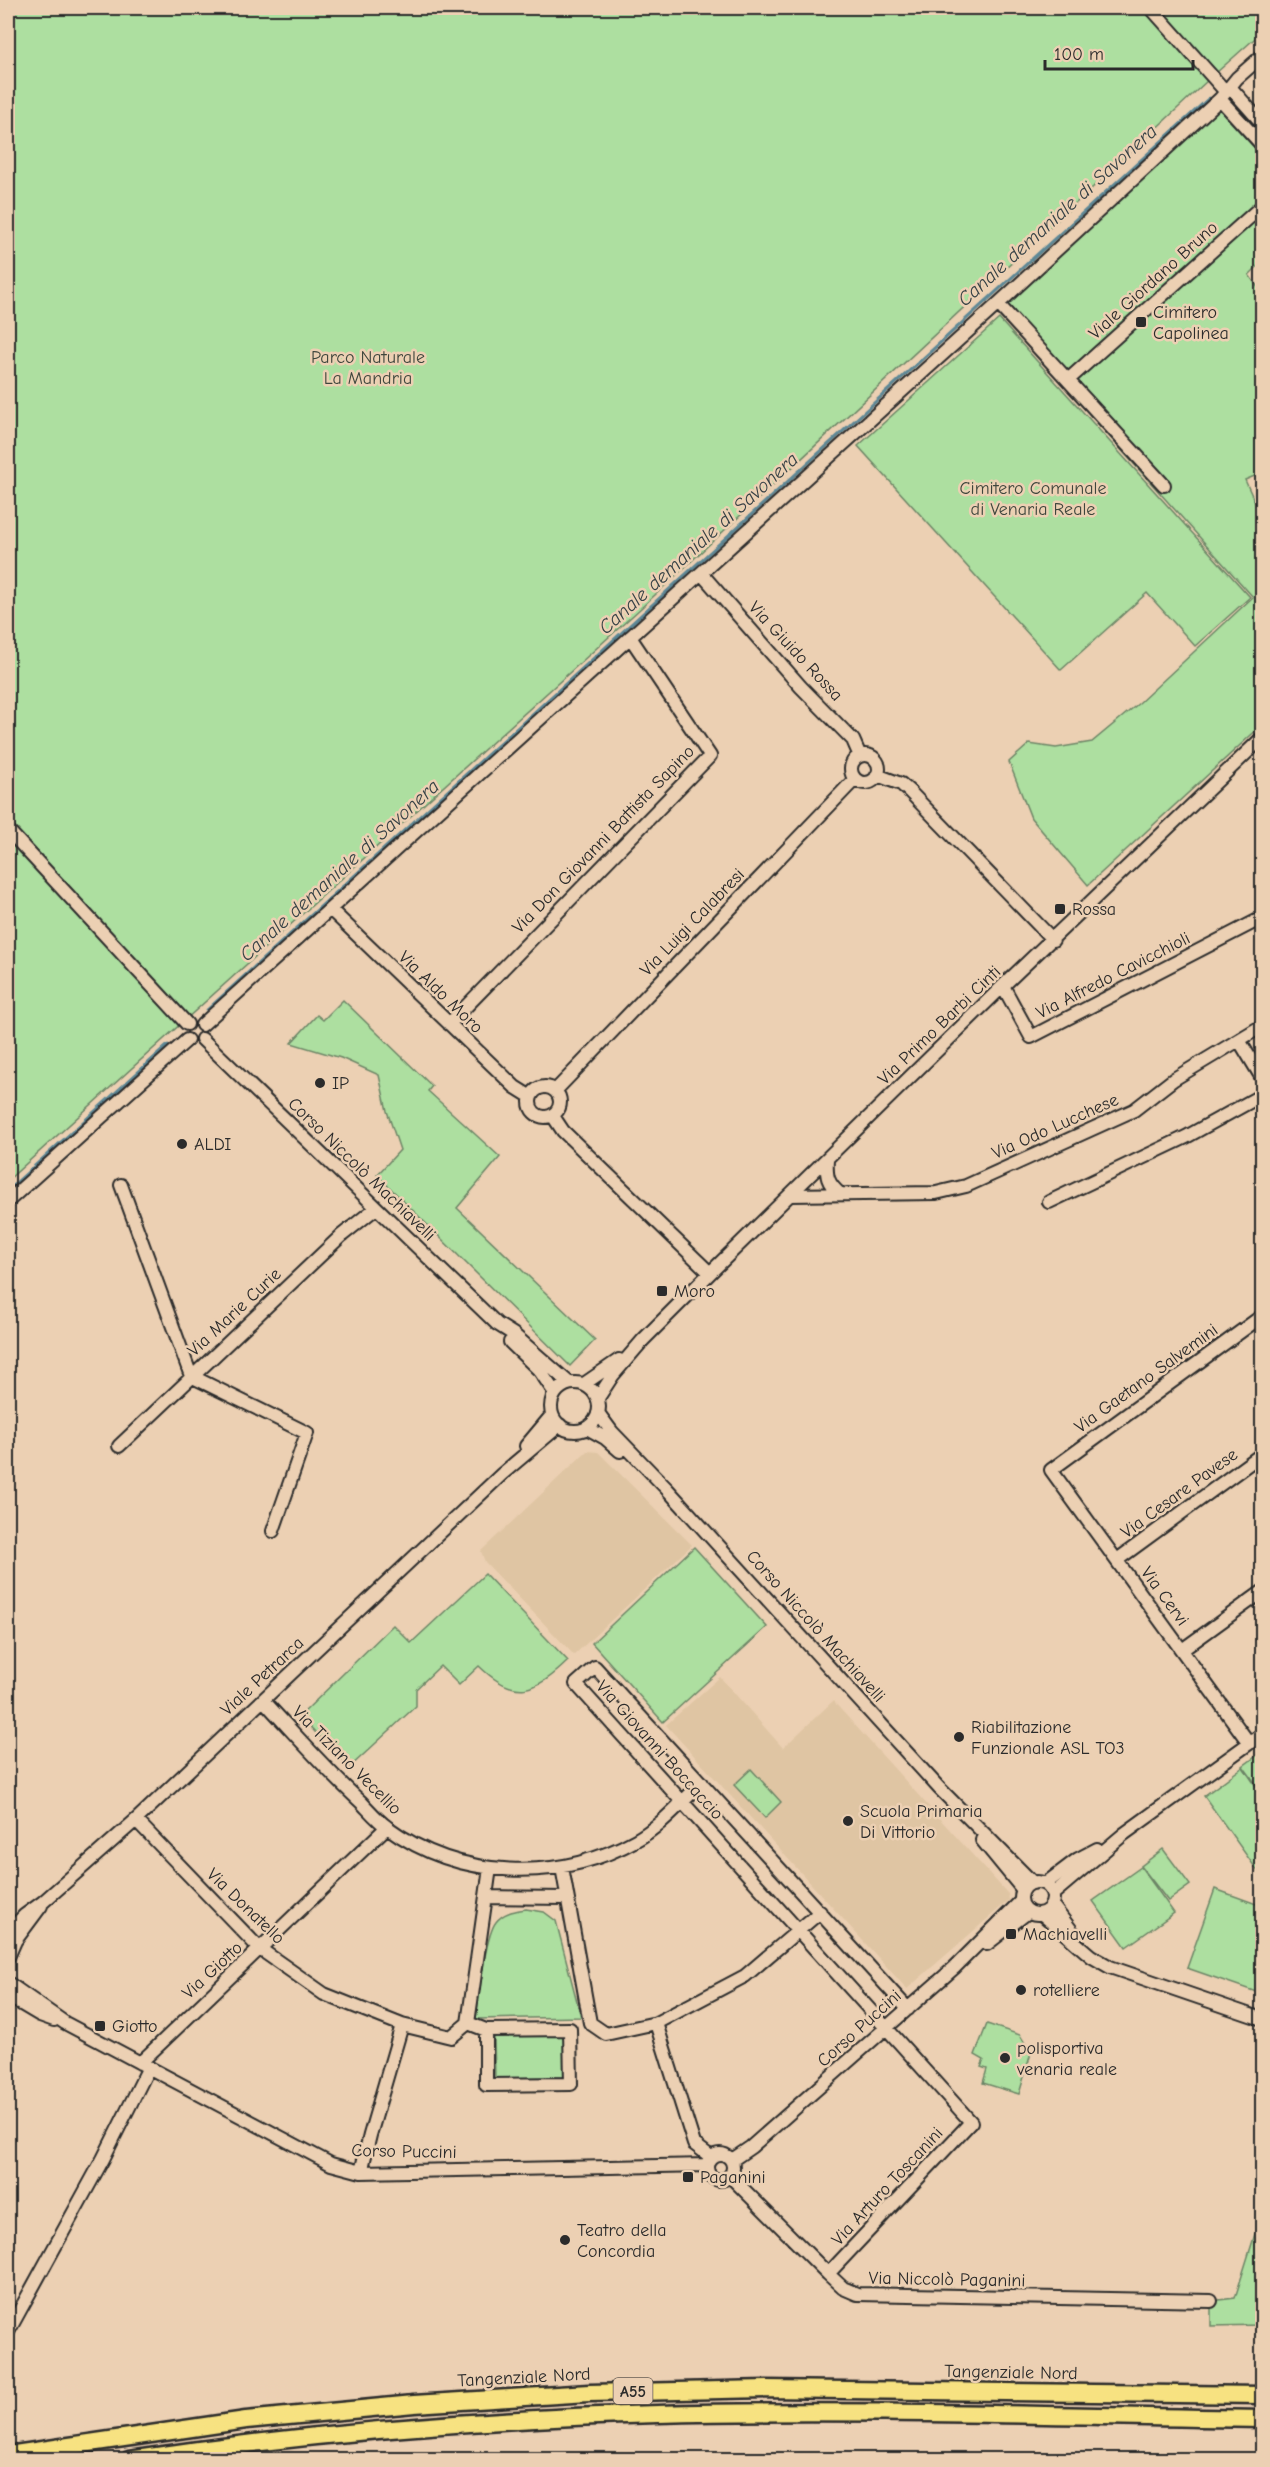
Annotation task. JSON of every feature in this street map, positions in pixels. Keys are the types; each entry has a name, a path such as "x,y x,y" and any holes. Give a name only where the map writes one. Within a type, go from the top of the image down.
{"highway":[{"name":"Tangenziale Nord","path":"8,2455 246,2420 414,2403 589,2393 766,2389 1263,2395"},
{"name":"A55","path":"129,2460 259,2442 368,2431 572,2417 766,2413 1263,2418"}],"street":[{"path":"1151,8 1225,93 1263,146"},
{"path":"202,1025 998,304 1263,56"},
{"path":"1225,93 1263,123"},
{"name":"Viale Giordano Bruno","path":"1068,380 1263,207"},
{"path":"998,304 1164,485"},
{"name":"Via Giuido Rossa","path":"701,573 801,687 853,740 860,756"},
{"name":"Via Don Giovanni Battista Sapino","path":"449,1024 710,756 630,637"},
{"name":"Via Primo Barbi Cinti","path":"598,1398 613,1375 643,1340 710,1273 1003,986 1263,738"},
{"path":"860,756 873,758 878,765 877,775 867,782 855,779 851,766 860,756"},
{"path":"877,775 902,784 1053,940"},
{"name":"Via Luigi Calabresi","path":"555,1091 855,779"},
{"path":"8,830 187,1024"},
{"name":"Via Aldo Moro","path":"330,909 515,1088 531,1096"},
{"name":"Via Alfredo Cavicchioli","path":"1003,986 1031,1037 1263,918"},
{"path":"193,1021 202,1025 205,1034 202,1039 193,1042 187,1040 183,1030 187,1024 193,1021"},
{"name":"Via Odo Lucchese","path":"790,1195 936,1193 966,1186 1134,1110 1174,1079 1263,1026"},
{"name":"Corso Niccolò Machiavelli","path":"202,1039 497,1324 508,1339 540,1371 555,1393"},
{"path":"8,1202 187,1040"},
{"path":"1239,1040 1263,1078"},
{"path":"542,1087 555,1091 560,1104 553,1116 543,1118 535,1114 530,1106 531,1096 542,1087"},
{"path":"1049,1202 1186,1137 1263,1095"},
{"path":"553,1116 563,1131 710,1273"},
{"path":"827,1159 826,1175 830,1186 840,1194"},
{"path":"121,1185 191,1376 307,1433 273,1531"},
{"name":"Via Marie Curie","path":"119,1446 341,1236 376,1208"},
{"name":"Via Gaetano Salvemini","path":"1051,1470 1263,1316"},
{"name":"Corso Niccolò Machiavelli","path":"497,1324 513,1334 569,1383"},
{"name":"Via Primo Barbi Cinti","path":"584,1384 607,1370 643,1340"},
{"path":"569,1383 584,1384 598,1398 598,1413 587,1428 573,1431 556,1420 551,1403 555,1393 569,1383"},
{"name":"Corso Niccolò Machiavelli","path":"598,1413 612,1432 667,1489 1091,1956 1110,1967 1263,2019"},
{"name":"Viale Petrarca","path":"8,1932 24,1915 43,1902 136,1820 502,1474 556,1420"},
{"name":"Corso Niccolò Machiavelli","path":"587,1428 604,1438 667,1489"},
{"name":"Via Cesare Pavese","path":"1117,1560 1263,1454"},
{"name":"Via Cervi","path":"1051,1470 1249,1743"},
{"path":"1182,1650 1263,1592"},
{"name":"Via Giovanni Boccaccio","path":"908,2008 595,1667 576,1684 971,2122"},
{"name":"Via Tiziano Vecellio","path":"263,1700 346,1788 387,1827 424,1848 455,1861 490,1868 525,1870 562,1867 590,1861 638,1839 702,1784"},
{"path":"1036,1896 1263,1734"},
{"name":"Via Donatello","path":"136,1820 260,1949 324,1994 402,2025 451,2037 468,2023"},
{"name":"Via Giotto","path":"8,2332 103,2159 144,2065 387,1827"},
{"path":"562,1867 590,2023 606,2034 656,2023 745,1976 820,1912"},
{"path":"490,1868 468,2023 486,2030 570,2029 590,2023"},
{"name":"Corso Niccolò Machiavelli","path":"1036,1896 1042,1914 1083,1948"},
{"name":"Corso Puccini","path":"732,2160 751,2147 1036,1896"},
{"path":"486,1897 566,1898"},
{"name":"Viale Petrarca","path":"8,1957 15,1941 32,1921 43,1902"},
{"path":"8,1983 64,2023"},
{"path":"8,1996 40,2016 64,2023"},
{"name":"Corso Puccini","path":"64,2023 331,2164 361,2172 709,2161"},
{"path":"656,2023 694,2144 709,2161"},
{"path":"361,2172 402,2025"},
{"path":"486,2030 486,2085 571,2084 570,2029"},
{"name":"Via Arturo Toscanini","path":"828,2274 971,2122"},
{"path":"720,2153 732,2160 734,2166 730,2176 725,2180 714,2179 707,2171 709,2161 720,2153"},
{"name":"Via Niccolò Paganini","path":"730,2176 843,2288 857,2294 1211,2301"}],"shaded area":[{"path":"587,1451 598,1452 692,1545 574,1655 485,1562 481,1551"},
{"name":"Scuola Primaria Di Vittorio","path":"720,1677 783,1748 833,1701 1008,1894 1009,1900 907,1989 666,1725"},
{"path":"754,2453 1262,2457 1262,2459 749,2459"}],"green space":[{"name":"Parco Naturale La Mandria","path":"8,8 1262,8 1262,32 641,608 8,1180"},
{"path":"1218,108 1262,156 1262,262 1249,275 1262,293 1262,473 1245,480 1262,518 1262,725 1088,885 1031,818 1009,762 1029,744 1056,748 1092,742 1139,703 1253,597 997,311"},
{"name":"Cimitero Comunale di Venaria Reale","path":"999,319 1250,597 1195,646 1147,593 1061,670 858,446"},
{"path":"343,1000 432,1086 428,1091 500,1157 457,1208 595,1340 570,1366 377,1175 400,1150 387,1111 379,1075 341,1058 291,1043 317,1015 323,1020"},
{"path":"694,1547 767,1627 663,1722 592,1643"},
{"path":"485,1574 568,1661 545,1680 525,1689 503,1684 479,1666 459,1685 440,1666 416,1689 416,1706 349,1768 300,1716 393,1625 411,1643"},
{"path":"1262,1752 1262,1792 1243,1766"},
{"path":"1243,1767 1262,1795 1262,1877 1204,1796"},
{"path":"751,1769 781,1802 765,1818 734,1785"},
{"path":"1163,1849 1190,1885 1168,1901 1141,1866"},
{"path":"1141,1867 1174,1913 1126,1947 1093,1901"},
{"path":"1215,1889 1262,1906 1262,1994 1187,1968"},
{"path":"526,1909 544,1912 556,1921 581,2017 476,2019 483,1968 492,1929 503,1916"},
{"name":"polisportiva venaria reale","path":"987,2024 1020,2035 1031,2053 1019,2094 983,2083 987,2069 981,2067 984,2060 975,2055"},
{"path":"565,2035 565,2077 495,2078 494,2036"},
{"path":"1255,2234 1262,2237 1262,2325 1211,2326 1211,2301 1235,2298"}],"waterway":[{"name":"Canale demaniale di Savonera","path":"207,1010 1209,98"},
{"name":"Canale demaniale di Savonera","path":"8,1190 168,1045"}],"place":[{"name":"Cimitero Capolinea","path":"1141,322"},
{"name":"Rossa","path":"1060,909"},
{"name":"IP","path":"320,1083"},
{"name":"ALDI","path":"182,1144"},
{"name":"Moro","path":"662,1291"},
{"name":"Riabilitazione Funzionale ASL TO3","path":"959,1737"},
{"name":"Scuola Primaria Di Vittorio","path":"848,1821"},
{"name":"Machiavelli","path":"1011,1934"},
{"name":"rotelliere","path":"1021,1990"},
{"name":"Giotto","path":"100,2026"},
{"name":"polisportiva venaria reale","path":"1005,2058"},
{"name":"Paganini","path":"688,2177"},
{"name":"Teatro della Concordia","path":"565,2240"}]}
